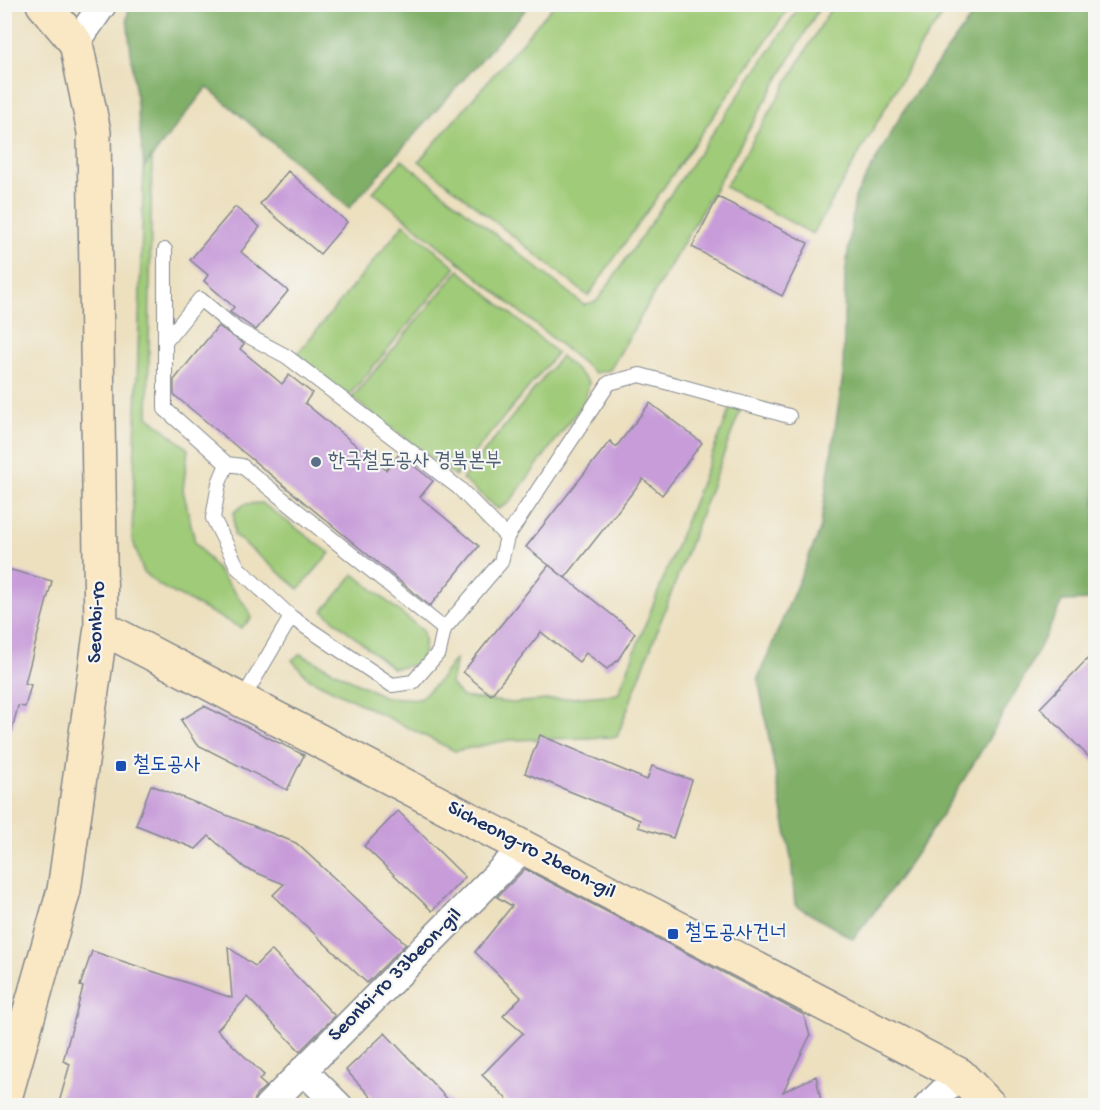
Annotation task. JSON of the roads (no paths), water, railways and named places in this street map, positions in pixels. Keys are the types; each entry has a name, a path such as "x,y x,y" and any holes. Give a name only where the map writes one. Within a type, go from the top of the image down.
{"main road":[{"path":"44,4 76,43"},
{"name":"Seonbi-ro","path":"4,1102 64,890 101,627 94,132 76,43"},
{"name":"Sicheong-ro 2beon-gil","path":"101,627 960,1075 990,1106"},
{"path":"960,1075 969,1106"}],"street":[{"path":"76,43 104,4"},
{"name":"Seonbi-ro 33beon-gil","path":"268,1106 524,847"},
{"path":"303,1070 339,1106"},
{"path":"928,1106 960,1075"}],"lane":[{"path":"165,250 165,409 227,464 242,466 444,629"},
{"path":"165,342 200,299 237,330 286,356 459,488 507,537"},
{"path":"227,464 219,483 213,518 238,568 291,617 392,685 412,682 439,652 444,629 501,562 507,537 609,383 640,375 789,416"},
{"path":"242,700 291,617"}],"place":[{"name":"한국철도공사 경북본부","path":"316,462"},
{"name":"철도공사","path":"121,766"},
{"name":"철도공사건너","path":"673,934"}]}
